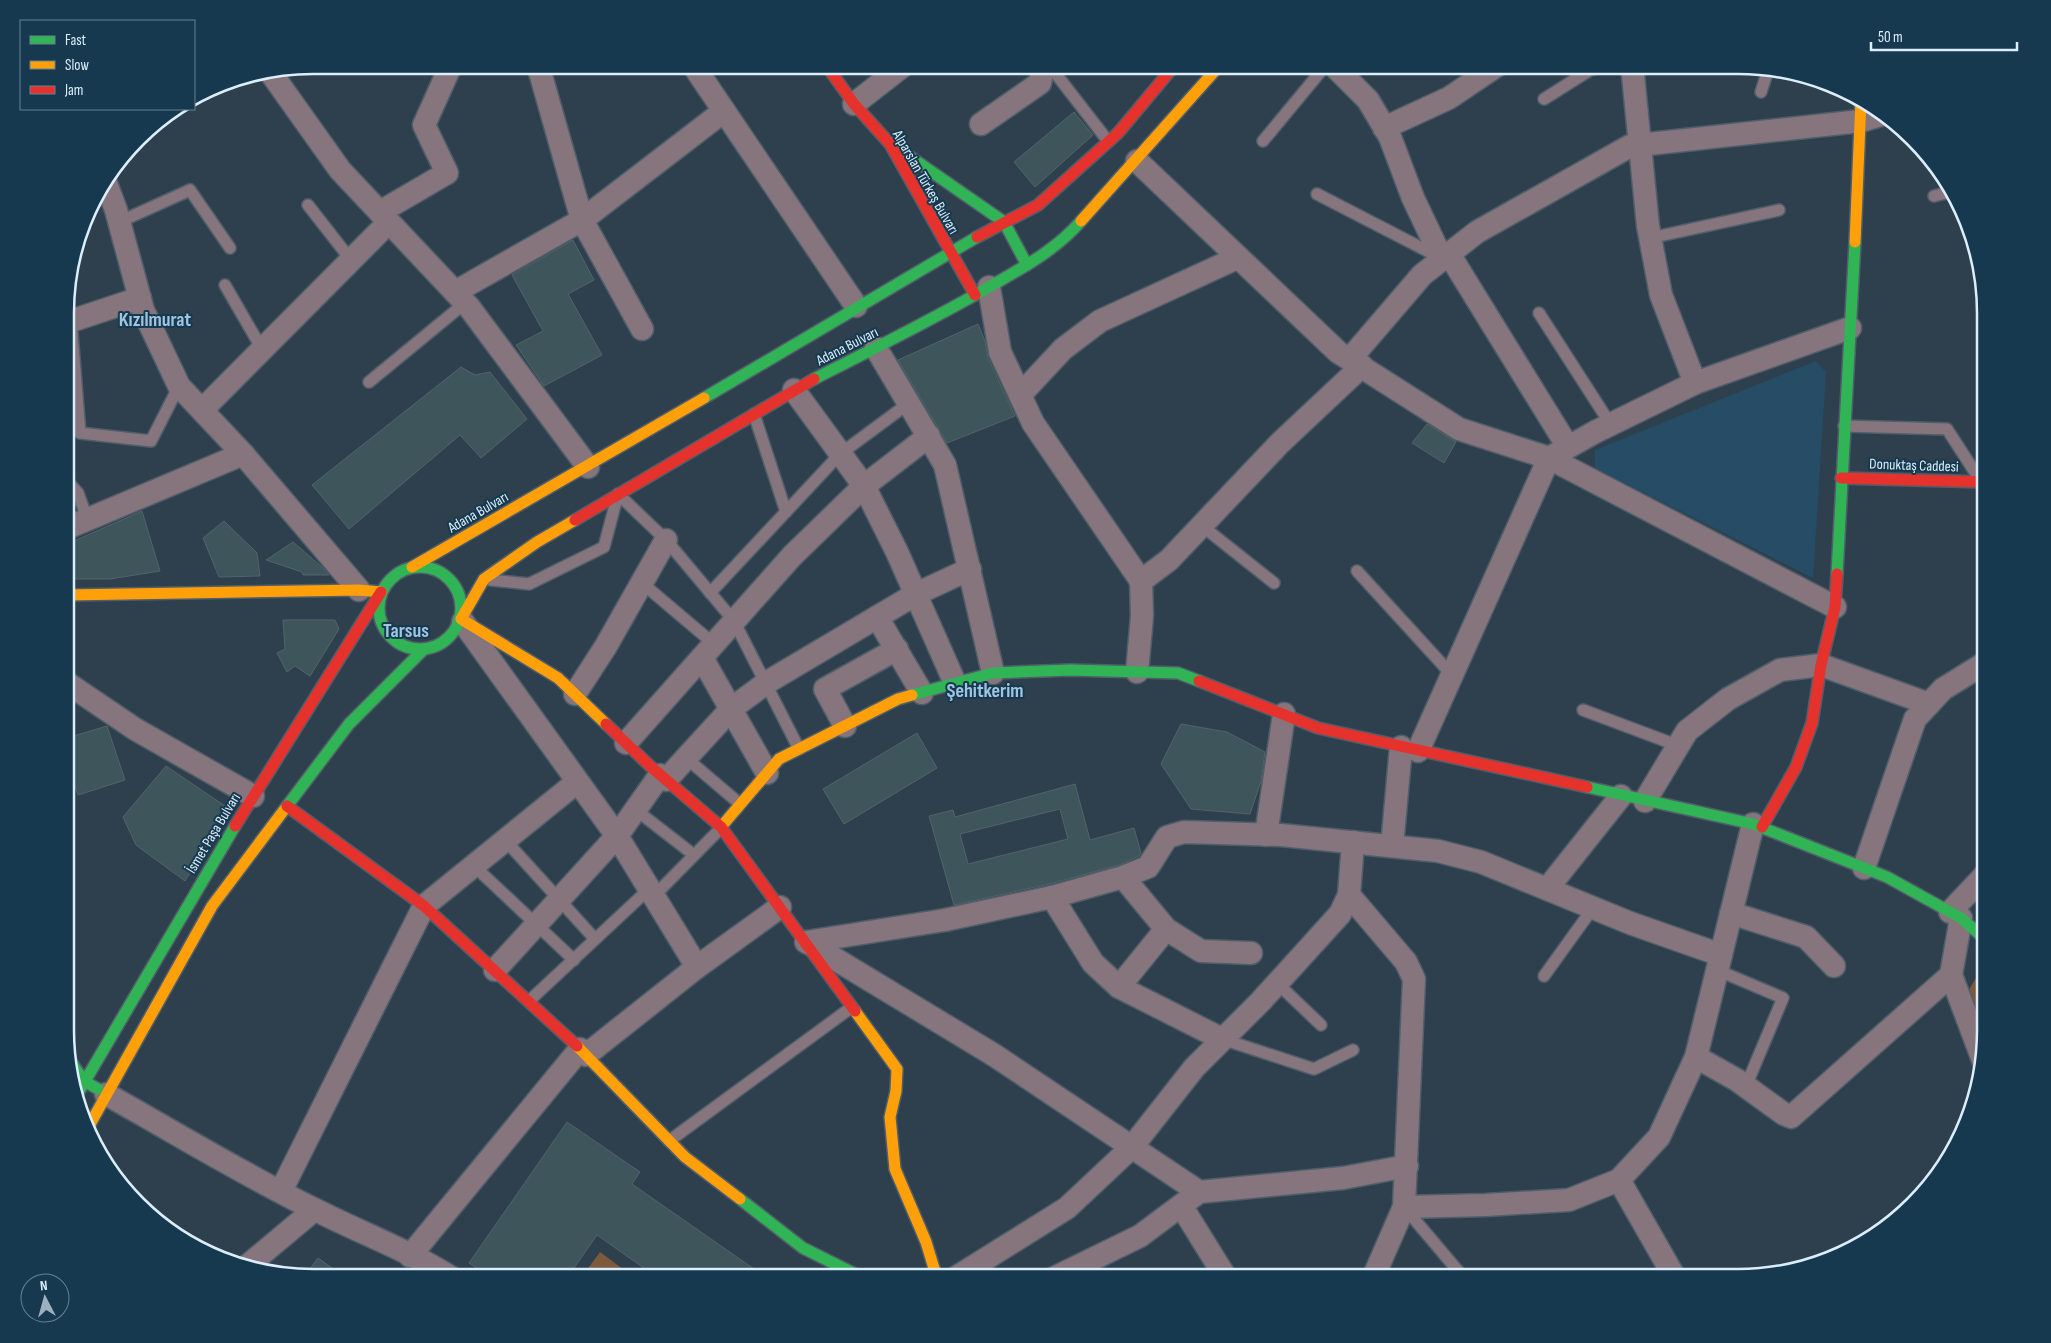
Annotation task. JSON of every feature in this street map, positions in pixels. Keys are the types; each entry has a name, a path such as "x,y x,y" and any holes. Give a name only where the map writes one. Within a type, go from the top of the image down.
{"main road":[{"name":"Alparslan Türkeş Bulvarı","path":"832,74 854,104 890,144 950,252 982,291"},
{"name":"Adana Bulvarı","path":"412,567 588,467 856,306 1004,222 1038,205 1108,141 1167,74"},
{"name":"Adana Bulvarı","path":"461,619 484,579 537,542 794,390 941,315 1027,265 1067,237 1212,74"},
{"path":"1757,826 1796,767 1809,732 1835,607 1861,110"},
{"path":"890,144 1004,222 1027,265"},
{"name":"Donuktaş Caddesi","path":"1841,478 1977,482"},
{"path":"74,595 370,591 399,572 412,567 426,566 440,571 451,579 459,591 462,605 461,619 455,632 445,642 424,649 406,647 394,640 385,631 370,591"},
{"name":"İsmet Paşa Bulvarı","path":"81,1088 253,796 370,591"},
{"path":"461,619 558,678 663,777 721,827 806,942 896,1069 896,1091 890,1116 895,1169 926,1242 934,1269"},
{"path":"92,1121 212,906 350,724 424,649"},
{"path":"721,827 779,759 898,700 993,672 1070,670 1178,673 1318,728 1757,826 1887,877 1956,915 1977,932"},
{"path":"286,806 424,906 496,970 583,1052 685,1157 803,1248 844,1269"},
{"path":"77,1071 84,1081 106,1094"}],"street":[{"path":"202,410 351,260 385,217 447,173 424,125 447,74"},
{"path":"541,74 582,220 642,329"},
{"path":"699,74 856,306"},
{"path":"854,104 892,74"},
{"path":"981,124 1040,83 1042,74"},
{"path":"1350,74 1384,128 1412,198 1559,453"},
{"path":"1384,128 1449,98 1485,74"},
{"path":"1633,74 1650,238 1661,295 1695,383"},
{"path":"274,77 340,170 460,297 588,467"},
{"path":"1141,580 1169,560 1356,363 1422,275 1477,232 1630,146 1861,110"},
{"path":"460,297 582,220 724,111"},
{"path":"1136,160 1338,352 1459,429 1559,453 1835,607"},
{"path":"108,189 143,310 179,386 370,591"},
{"path":"1020,395 1063,349 1100,321 1237,258"},
{"path":"982,291 1000,352 1033,423 1141,580 1142,616 1137,672"},
{"path":"74,320 140,298"},
{"path":"1392,846 1410,749 1452,675 1559,453 1610,424 1695,383 1850,328"},
{"path":"876,348 945,465 993,672"},
{"path":"794,390 864,486 916,594 955,683"},
{"path":"626,743 792,556 864,486 929,436"},
{"path":"77,523 243,454"},
{"path":"575,694 606,646 666,540"},
{"path":"496,970 617,836 663,777 686,758 731,709 766,683 916,594 970,569"},
{"path":"877,617 922,693"},
{"path":"461,619 617,836 697,967"},
{"path":"844,726 825,689 897,648"},
{"path":"708,651 731,709 767,773"},
{"path":"1645,801 1687,731 1728,699 1780,670 1822,665 1930,704"},
{"path":"1864,868 1915,719 1943,689 1977,668"},
{"path":"74,688 135,729 253,796"},
{"path":"1266,835 1284,714"},
{"path":"281,1191 424,906 577,782"},
{"path":"1547,889 1621,796"},
{"path":"1404,1206 1495,1205 1568,1200 1619,1180 1659,1137 1696,1057 1731,913 1757,826"},
{"path":"806,942 945,920 1052,897 1123,877 1148,867 1167,837 1184,832 1266,835 1438,851 1481,862 1719,962"},
{"path":"969,1269 1067,1208 1132,1147 1194,1068 1277,983 1340,914 1349,895 1353,842"},
{"path":"1123,877 1166,929 1201,951 1252,953"},
{"path":"1977,887 1956,915 1951,975 1977,1044"},
{"path":"1349,895 1406,962 1414,979 1404,1206 1377,1269"},
{"path":"1052,897 1094,963 1119,987 1222,1039"},
{"path":"410,1256 583,1052 780,907"},
{"path":"1731,913 1806,937 1834,966"},
{"path":"1119,987 1166,929"},
{"path":"806,942 994,1054 1199,1192"},
{"path":"1696,1057 1746,1086 1784,1114 1791,1117 1951,975"},
{"path":"106,1094 314,1210 438,1269"},
{"path":"1072,1269 1140,1236 1182,1207 1199,1192 1343,1178 1407,1166"},
{"path":"1619,1180 1670,1269"},
{"path":"1182,1207 1220,1269"},
{"path":"253,1261 314,1210"}],"lane":[{"path":"1055,74 1108,141"},
{"path":"1263,141 1319,74"},
{"path":"1544,99 1584,74"},
{"path":"1761,92 1766,76"},
{"path":"119,222 190,190 230,248"},
{"path":"1934,196 1945,193"},
{"path":"1317,194 1446,257"},
{"path":"308,205 351,260"},
{"path":"1650,238 1779,210"},
{"path":"224,285 262,349"},
{"path":"369,382 460,297"},
{"path":"1539,313 1610,424"},
{"path":"74,358 80,433 151,441 179,386"},
{"path":"710,593 840,454 909,403"},
{"path":"754,414 786,512"},
{"path":"1844,426 1947,429 1977,473"},
{"path":"74,489 78,493 77,523"},
{"path":"484,579 528,584 604,547 618,494 666,540 734,621 799,749"},
{"path":"1201,525 1274,583"},
{"path":"1357,572 1452,675"},
{"path":"642,583 708,651"},
{"path":"1583,710 1678,746"},
{"path":"686,758 740,804"},
{"path":"636,810 694,855"},
{"path":"529,1001 595,939 694,855 721,827"},
{"path":"505,840 595,939"},
{"path":"474,865 574,960"},
{"path":"1544,976 1593,908"},
{"path":"1719,962 1783,998 1746,1086"},
{"path":"1277,983 1321,1025"},
{"path":"669,1141 852,1007"},
{"path":"1222,1039 1314,1069 1353,1050"},
{"path":"1404,1206 1456,1269"}],"shaded area":[{"path":"1816,361 1826,372 1813,578 1595,468 1595,450"},
{"path":"1977,976 1977,1021 1970,1003 1970,988"},
{"path":"600,1252 623,1269 588,1269"}],"building":[{"path":"1074,112 1093,135 1035,187 1014,162"},
{"path":"573,240 594,280 568,294 602,355 544,386 516,345 543,331 512,275"},
{"path":"978,324 985,341 988,358 1015,416 947,443 898,360"},
{"path":"461,367 475,375 490,372 527,419 481,458 460,435 349,529 312,485"},
{"path":"1427,424 1456,442 1444,463 1412,443"},
{"path":"142,511 160,571 110,579 74,579 74,541"},
{"path":"224,521 257,553 260,576 219,577 203,538"},
{"path":"293,542 329,575 303,575 302,572 266,560"},
{"path":"283,620 335,620 339,629 310,676 295,666 287,672 277,653 285,649"},
{"path":"1181,724 1227,732 1265,752 1261,781 1250,814 1191,809 1161,764"},
{"path":"107,726 125,780 78,795 74,783 74,736"},
{"path":"917,733 937,768 844,824 823,789"},
{"path":"166,766 228,808 185,881 136,845 123,817"},
{"path":"1075,784 1090,840 1134,828 1141,853 1139,856 1119,865 1049,884 954,905 929,816 953,810 955,817","holes":["1060,809 1068,839 968,864 960,834"]},
{"path":"567,1122 640,1172 632,1184 754,1269 645,1269 597,1235 573,1269 478,1269 469,1263"},
{"path":"318,1258 333,1269 313,1269 310,1269"}],"traffic: fast":[{"path":"896,147 1004,222 1027,265"},
{"path":"814,379 924,323 1014,273 1050,250 1081,221"},
{"path":"704,398 977,237"},
{"path":"1837,574 1855,242"},
{"path":"412,567 428,567 443,573 455,585 461,600 461,608 461,616 455,631 443,643 428,649 412,649 397,643 385,631 379,616 379,600 385,585 397,573 412,567"},
{"path":"284,810 349,724 424,649"},
{"path":"912,695 993,673 1070,670 1178,673 1199,681"},
{"path":"1587,787 1753,824 1887,877 1961,918 1977,932"},
{"path":"81,1088 235,826"},
{"path":"77,1071 84,1081 98,1089"},
{"path":"740,1199 803,1248 845,1269"}],"traffic: slow":[{"path":"1081,221 1212,74"},
{"path":"1855,242 1861,108"},
{"path":"412,567 704,398"},
{"path":"575,520 537,542 484,579 461,619 558,678 606,724"},
{"path":"74,595 359,590 381,592"},
{"path":"721,827 779,759 898,699 912,695"},
{"path":"92,1121 212,906 284,810"},
{"path":"855,1011 897,1069 896,1091 890,1117 895,1169 926,1242 934,1269"},
{"path":"577,1046 685,1157 740,1199"}],"traffic: jam":[{"path":"832,74 854,104 890,144 975,295"},
{"path":"977,237 1038,205 1118,133 1167,74"},
{"path":"575,520 814,379"},
{"path":"1841,478 1977,482"},
{"path":"1762,827 1796,767 1812,723 1821,665 1835,607 1837,574"},
{"path":"235,826 381,592"},
{"path":"1199,681 1318,728 1587,787"},
{"path":"606,724 650,766 721,827 855,1011"},
{"path":"287,806 424,906 577,1046"}],"district":[{"name":"Kızılmurat","path":"155,319"},
{"name":"Tarsus","path":"406,630"},
{"name":"Şehitkerim","path":"985,690"}]}
